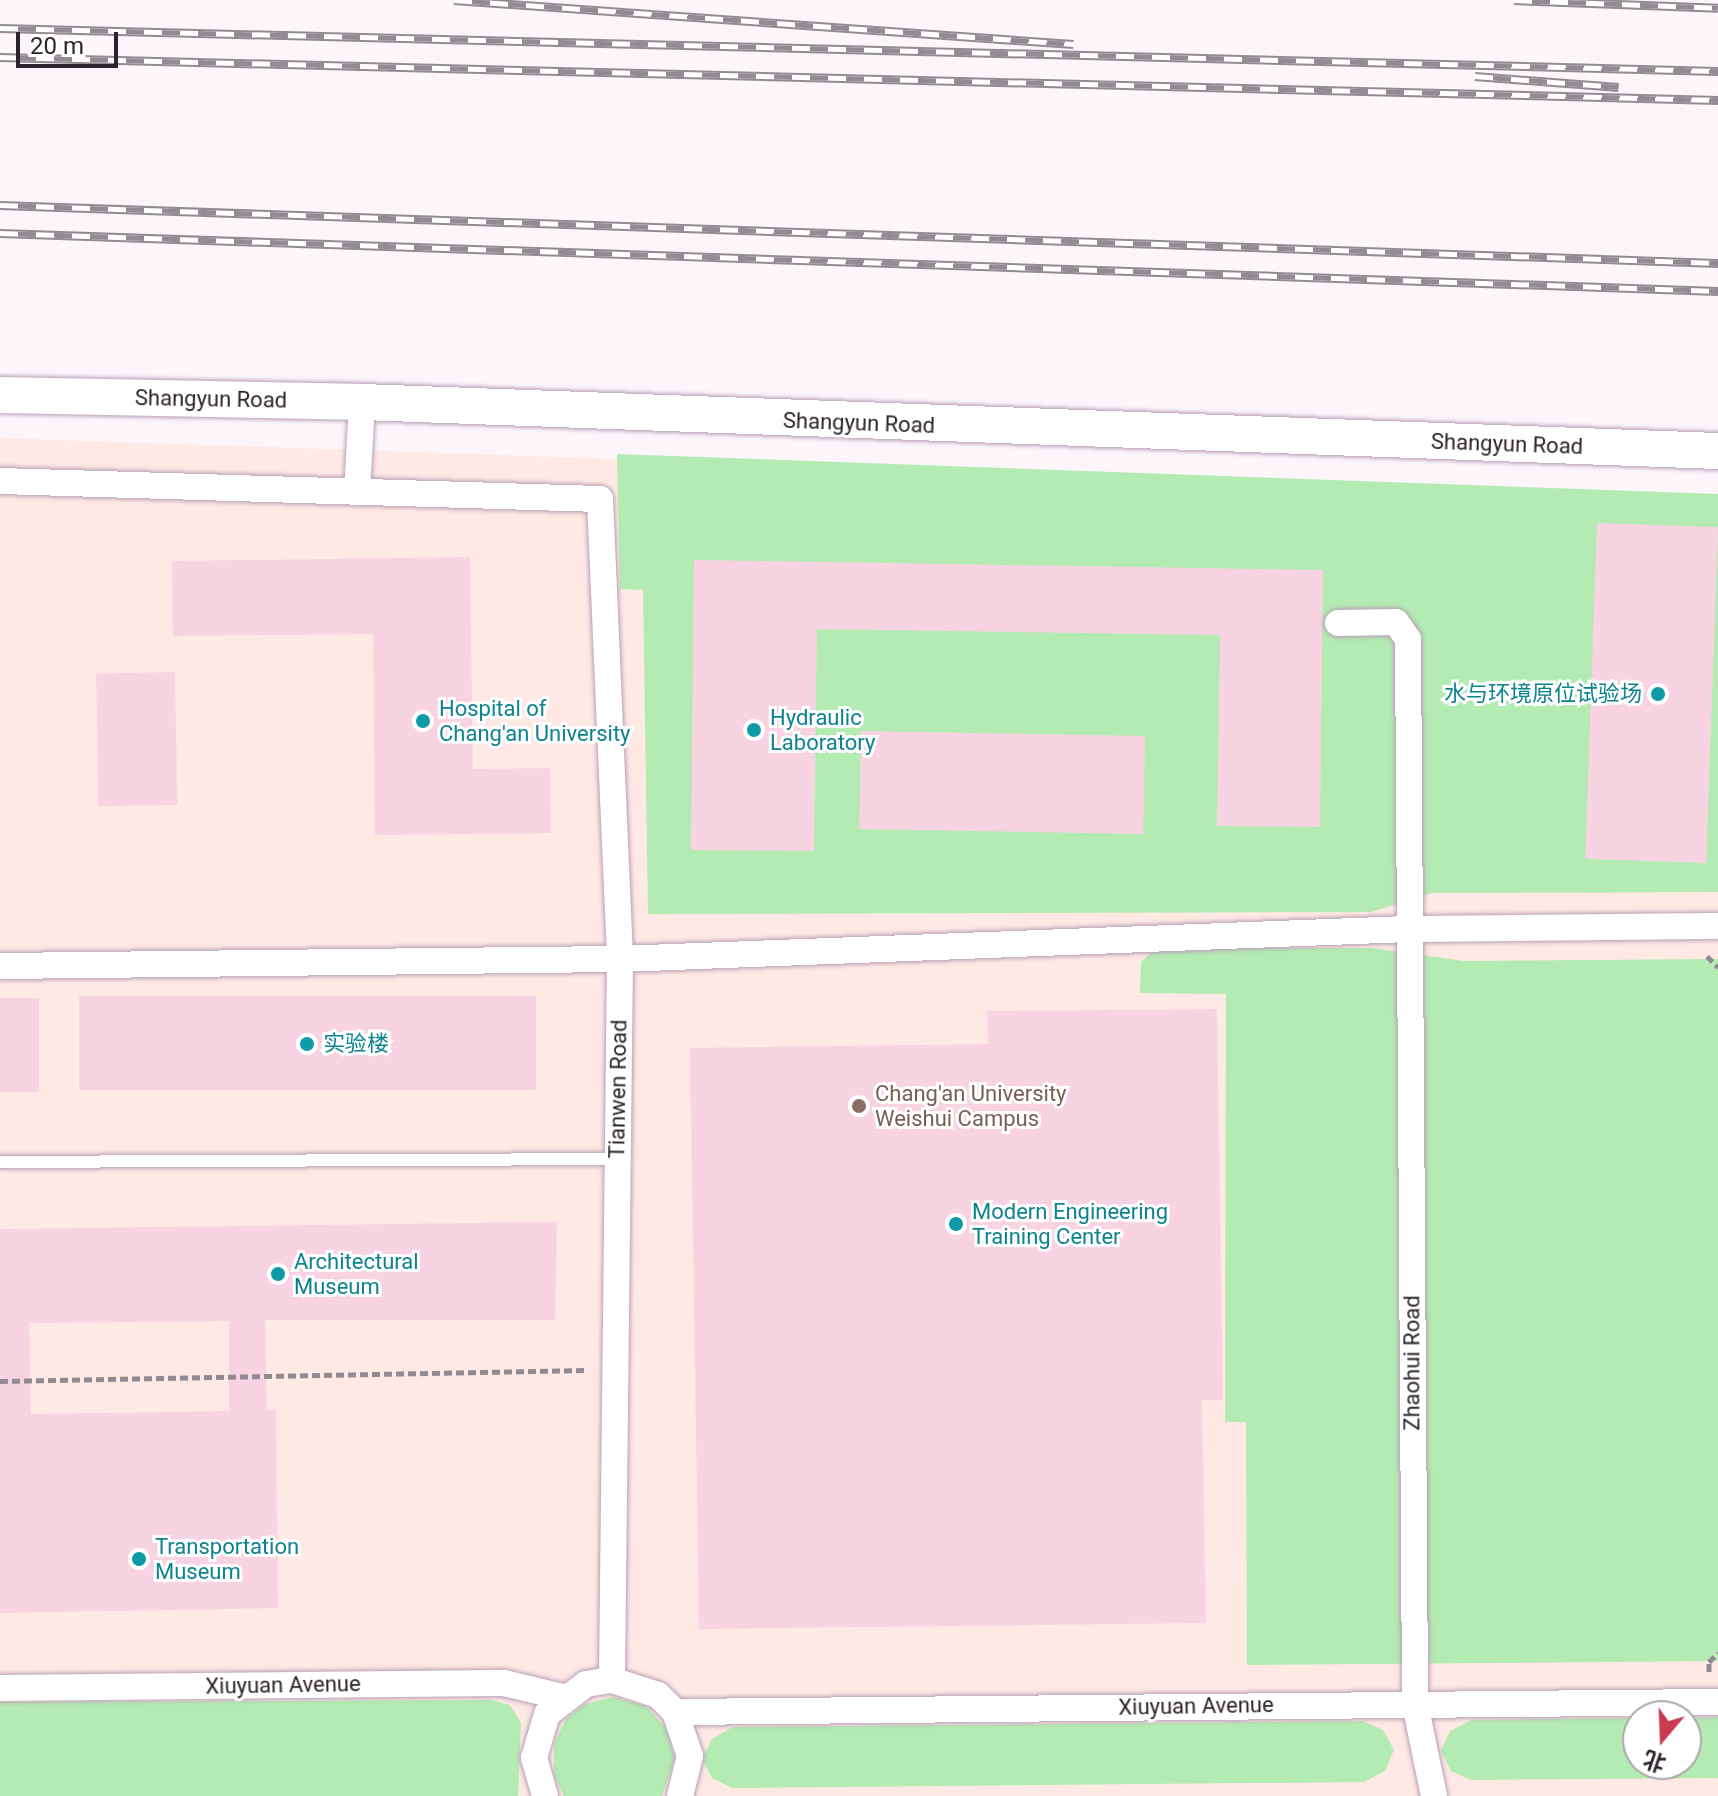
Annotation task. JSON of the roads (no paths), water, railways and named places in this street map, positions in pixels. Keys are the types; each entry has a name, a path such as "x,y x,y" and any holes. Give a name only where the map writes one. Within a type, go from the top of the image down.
{"street":[{"name":"Shangyun Road","path":"0,395 362,402 1718,451"},
{"path":"0,481 357,492 362,402"},
{"name":"Tianwen Road","path":"357,492 600,499 620,959 612,1680"},
{"name":"Zhaohui Road","path":"1338,623 1396,622 1408,639 1415,1704 1434,1796"},
{"path":"0,966 620,959 1409,929 1718,926"},
{"path":"545,1796 534,1758 537,1735 563,1697 586,1684 612,1680 647,1689 675,1712 690,1756 680,1796"},
{"name":"Xiuyuan Avenue","path":"0,1688 504,1683 563,1697"},
{"name":"Xiuyuan Avenue","path":"675,1712 1718,1702"}],"lane":[{"path":"0,1162 618,1159"}],"railway":[{"path":"454,0 1073,44"},
{"path":"1514,0 1718,8"},
{"path":"0,28 1718,71"},
{"path":"0,57 1718,100"},
{"path":"1475,76 1619,87"},
{"path":"0,205 1718,263"},
{"path":"0,233 1718,291"}],"place":[{"name":"水与环境原位试验场","path":"1658,694"},
{"name":"Hospital of Chang'an University","path":"423,721"},
{"name":"Hydraulic Laboratory","path":"754,730"},
{"name":"实验楼","path":"307,1044"},
{"name":"Chang'an University Weishui Campus","path":"859,1106"},
{"name":"Modern Engineering Training Center","path":"956,1224"},
{"name":"Architectural Museum","path":"278,1274"},
{"name":"Transportation Museum","path":"139,1559"}]}
